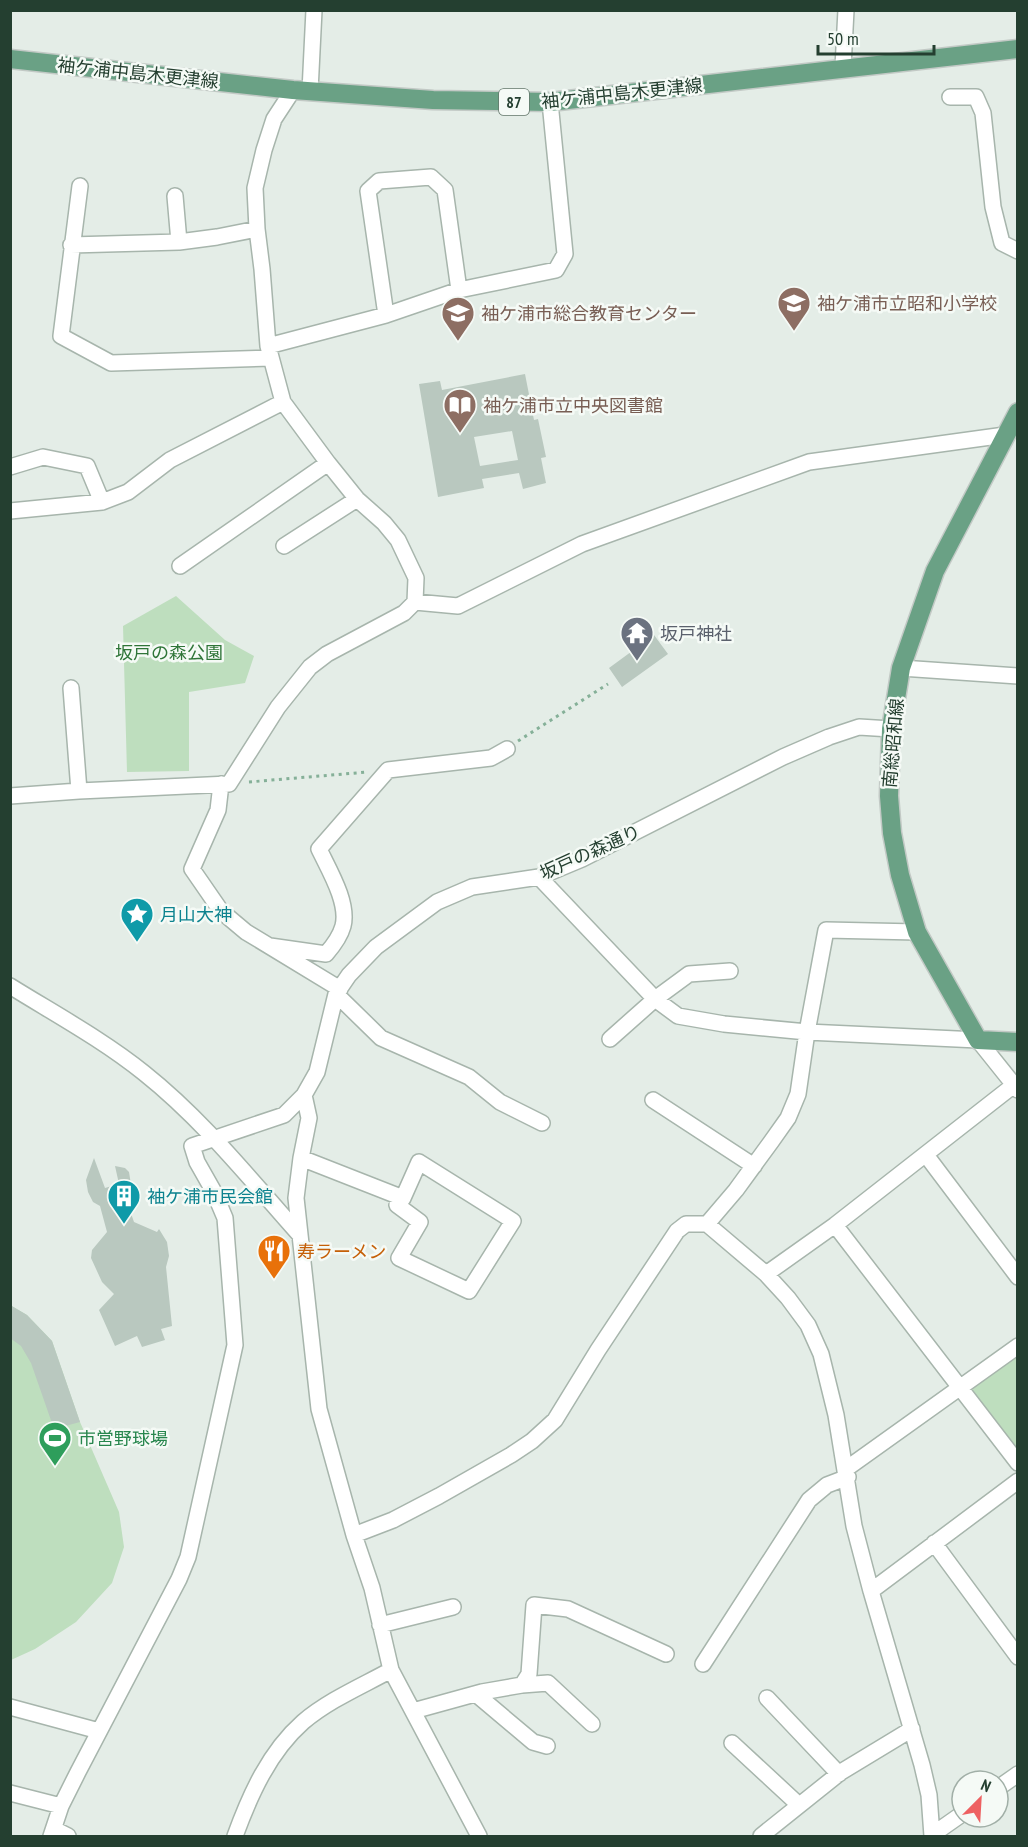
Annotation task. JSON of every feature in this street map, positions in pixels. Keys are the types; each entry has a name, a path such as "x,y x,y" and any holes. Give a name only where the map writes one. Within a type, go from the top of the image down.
{"main road":[{"name":"袖ケ浦中島木更津線","path":"10,59 302,91 433,100 550,102 1017,49"},
{"name":"南総昭和線","path":"978,1040 917,932 900,875 892,833 889,796 891,729 901,668 935,571 1013,423"},
{"path":"978,1040 1017,1042"}],"street":[{"path":"314,10 302,91 274,119 255,188 256,229 269,352 283,402 328,464 357,499 384,523 398,540 417,578 415,602 404,613 327,654 310,667 278,707 225,784 218,810 192,869 221,911 246,932 338,991 381,1038 469,1077 500,1102 542,1123"},
{"path":"843,67 846,10"},
{"path":"950,97 976,97 982,113 993,207 1002,243 1017,251"},
{"path":"80,186 61,336 111,363 269,352 459,290 556,270 565,254 550,102"},
{"path":"386,315 368,191 379,181 431,177 445,190 459,290"},
{"path":"175,196 179,242"},
{"path":"71,245 179,242 256,229"},
{"path":"10,511 102,502 128,492 170,460 283,402"},
{"path":"415,602 458,606 582,544 809,462 1013,423"},
{"path":"10,467 43,457 87,466 102,502"},
{"path":"180,566 328,464"},
{"path":"284,546 357,499"},
{"path":"901,668 1017,676"},
{"path":"71,688 79,791"},
{"name":"坂戸の森通り","path":"213,1138 284,1115 304,1095 317,1072 338,991 349,975 376,947 437,902 472,887 539,877 582,859 783,757 829,737 859,727 891,729"},
{"path":"270,946 326,954 336,941 344,924 342,899 319,849 388,770 491,758 507,749"},
{"path":"10,796 225,784"},
{"path":"539,877 655,999 678,1016 724,1024 807,1032 978,1040 1016,1088 835,1226 766,1274"},
{"path":"706,1224 736,1190 788,1118 798,1094 826,930 917,932"},
{"path":"610,1039 655,999 689,974 730,971"},
{"path":"10,986 144,1072 178,1101 299,1234"},
{"path":"304,1095 309,1118 300,1158 296,1198 319,1409 354,1535 372,1588 391,1670 479,1836"},
{"path":"653,1100 754,1166"},
{"path":"68,1836 52,1833 62,1806 179,1580 188,1557 235,1346 225,1218 197,1162 192,1146 213,1138"},
{"path":"926,1155 1017,1277"},
{"path":"300,1158 403,1198"},
{"path":"419,1162 513,1221 469,1291 399,1257 420,1222 397,1205 403,1198 419,1162"},
{"path":"354,1535 393,1520 439,1496 532,1441 555,1420 567,1403 598,1350 677,1231 686,1224 706,1224 766,1274 799,1310 821,1354 836,1415 854,1526 929,1795 932,1836"},
{"path":"835,1226 1017,1463"},
{"path":"703,1664 809,1500 959,1386 1017,1346"},
{"path":"871,1591 1017,1481"},
{"path":"934,1543 1017,1657"},
{"path":"522,1685 529,1674 534,1605 568,1609 666,1654"},
{"path":"380,1625 453,1607"},
{"path":"235,1836 261,1775 302,1723 325,1706 391,1670"},
{"path":"412,1711 476,1694 522,1685 548,1683 592,1724"},
{"path":"476,1694 533,1742 547,1746"},
{"path":"767,1698 838,1774"},
{"path":"10,1707 99,1731"},
{"path":"761,1836 838,1774 912,1730"},
{"path":"732,1743 799,1805"},
{"path":"10,1793 62,1806"},
{"path":"932,1836 950,1823"}],"path":[{"path":"507,749 608,684"},
{"path":"225,784 388,770"}],"green space":[{"name":"坂戸の森公園","path":"176,596 225,640 254,656 245,683 189,692 189,771 127,772 123,626"},
{"name":"市営野球場","path":"10,1305 27,1315 52,1341 80,1422 119,1512 124,1547 112,1583 76,1622 35,1649 11,1660"},
{"path":"1017,1356 1017,1451 972,1389"}],"building":[{"name":"袖ケ浦市立中央図書館","path":"525,374 534,420 538,419 546,457 541,458 546,483 523,489 519,473 482,479 484,488 438,497 419,384 440,381 442,390","holes":["512,431 518,460 480,466 474,437"]},
{"path":"654,635 668,654 622,687 609,668"},
{"name":"袖ケ浦市民会館","path":"94,1158 105,1188 119,1184 115,1166 125,1168 129,1172 132,1191 127,1202 134,1222 157,1232 159,1229 167,1242 169,1256 166,1267 172,1326 161,1329 165,1340 142,1347 137,1336 115,1346 99,1310 114,1294 102,1282 91,1258 92,1250 107,1232 100,1206 93,1202 88,1192 86,1180"},
{"path":"10,1305 27,1315 52,1341 80,1422 54,1429 31,1363 21,1346 10,1338"}],"place":[{"name":"袖ケ浦市立昭和小学校","path":"794,332"},
{"name":"袖ケ浦市総合教育センター","path":"458,342"},
{"name":"袖ケ浦市立中央図書館","path":"460,434"},
{"name":"坂戸神社","path":"637,662"},
{"name":"月山大神","path":"137,943"},
{"name":"袖ケ浦市民会館","path":"124,1225"},
{"name":"寿ラーメン","path":"274,1280"},
{"name":"市営野球場","path":"55,1467"}]}
